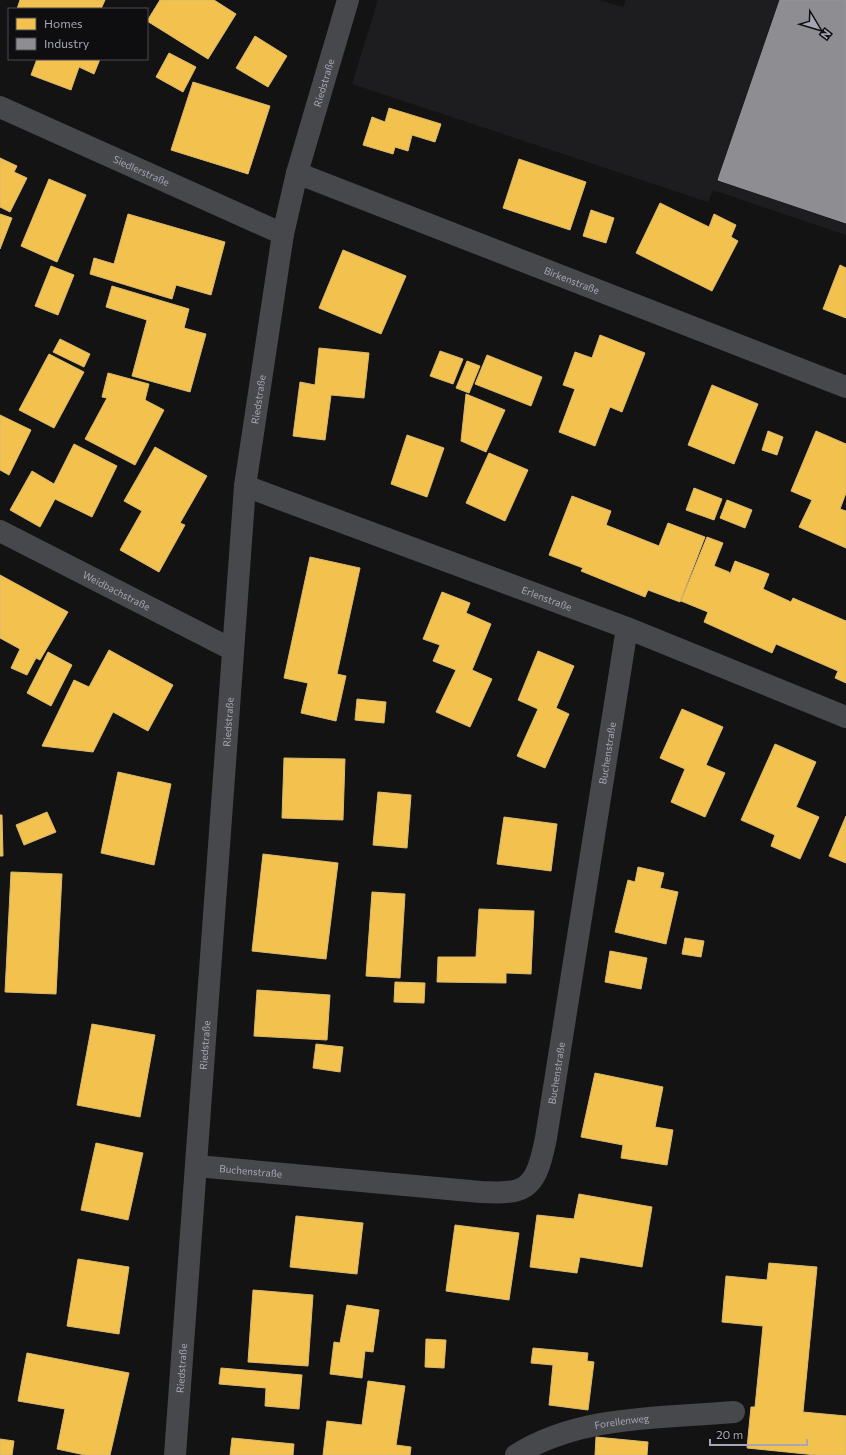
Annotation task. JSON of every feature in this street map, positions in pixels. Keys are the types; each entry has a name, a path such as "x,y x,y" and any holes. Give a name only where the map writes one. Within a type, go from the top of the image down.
{"street":[{"name":"Riedstraße","path":"175,1455 245,486 283,234 297,173 348,0"},
{"name":"Siedlerstraße","path":"0,107 283,234"},
{"name":"Birkenstraße","path":"297,173 846,387"},
{"name":"Erlenstraße","path":"245,486 627,628 846,717"},
{"name":"Weidbachstraße","path":"0,531 233,650"},
{"name":"Buchenstraße","path":"197,1166 481,1192 505,1192 519,1190 531,1181 539,1167 546,1138 627,628"},
{"name":"Forellenweg","path":"516,1455 530,1446 570,1431 604,1423 734,1412"}],"shaded area":[{"path":"378,0 600,0 623,7 626,0 846,0 846,235 713,190 708,202 352,84"}],"building: Homes":[{"path":"20,0 105,0 101,8 17,8"},
{"path":"160,0 214,0 236,14 208,59 148,22"},
{"path":"255,36 287,56 268,87 236,68"},
{"path":"169,53 196,67 183,92 156,77"},
{"path":"37,60 100,60 94,74 79,67 71,90 31,75"},
{"path":"193,82 270,106 248,174 171,150"},
{"path":"389,108 441,124 435,142 412,135 408,151 395,147 393,154 363,145 372,117 385,122"},
{"path":"0,158 17,166 14,172 27,178 10,212 0,207"},
{"path":"519,159 586,182 570,230 503,208"},
{"path":"49,179 86,195 57,262 21,246"},
{"path":"660,203 709,227 714,214 736,225 731,237 738,241 712,291 636,253"},
{"path":"591,210 614,218 606,243 583,236"},
{"path":"0,214 12,218 0,249"},
{"path":"128,214 225,242 211,295 176,285 172,299 90,274 94,258 114,264"},
{"path":"343,250 406,276 381,334 319,308"},
{"path":"840,265 846,268 846,318 823,309"},
{"path":"51,266 74,275 58,315 35,306"},
{"path":"112,286 189,309 184,328 206,334 190,392 132,376 147,320 106,307"},
{"path":"600,335 645,353 622,412 610,407 595,446 559,432 575,389 563,385 575,352 592,358"},
{"path":"60,339 90,354 84,367 53,352"},
{"path":"319,348 369,353 364,398 331,395 325,440 293,436 300,382 315,385"},
{"path":"440,351 463,359 453,384 430,376"},
{"path":"49,354 84,372 54,428 19,410"},
{"path":"487,355 542,377 531,406 475,384"},
{"path":"467,361 480,366 469,393 456,388"},
{"path":"108,373 149,384 145,400 164,410 135,465 85,439 107,398 102,397"},
{"path":"712,385 758,404 734,464 688,445"},
{"path":"466,394 505,410 486,452 461,441"},
{"path":"0,415 31,430 9,475 0,470"},
{"path":"768,431 783,437 777,455 762,450"},
{"path":"816,431 846,444 846,493 840,509 846,511 846,548 799,527 812,500 791,491"},
{"path":"407,435 444,448 427,497 391,484"},
{"path":"74,444 117,466 92,517 55,499 40,527 10,510 32,471 54,484"},
{"path":"155,447 207,476 180,523 185,525 159,572 120,550 142,511 124,501"},
{"path":"489,453 528,470 505,521 466,503"},
{"path":"694,488 722,499 714,520 686,510"},
{"path":"572,496 611,511 606,525 659,546 668,523 705,537 680,602 648,590 645,597 581,571 583,568 549,555"},
{"path":"727,500 752,510 745,528 720,518"},
{"path":"707,537 723,543 714,566 729,572 730,574 735,561 769,574 763,589 791,602 793,598 846,621 846,683 835,678 838,671 776,644 772,653 704,622 708,612 681,601"},
{"path":"310,557 360,568 337,674 346,676 336,721 301,713 308,683 284,678"},
{"path":"0,575 68,612 40,660 36,658 27,675 11,668 20,649 0,638"},
{"path":"442,592 470,603 466,613 491,624 472,670 492,679 470,727 436,712 456,670 433,661 440,645 423,639"},
{"path":"109,650 173,685 148,731 113,712 93,752 42,746 74,680 89,687"},
{"path":"538,651 574,666 556,708 569,714 545,768 517,756 538,709 518,700"},
{"path":"48,652 72,665 51,706 27,693"},
{"path":"357,699 386,702 384,723 355,720"},
{"path":"682,709 723,727 706,765 725,773 705,817 671,802 685,769 660,758"},
{"path":"775,744 816,762 796,807 819,817 800,859 771,846 775,835 741,820"},
{"path":"284,758 345,759 343,820 282,818"},
{"path":"118,772 171,784 154,865 101,853"},
{"path":"378,792 411,795 407,848 373,845"},
{"path":"47,812 56,832 24,845 16,825"},
{"path":"0,815 2,815 3,856 0,856"},
{"path":"846,816 846,863 829,856"},
{"path":"504,817 557,824 551,871 497,864"},
{"path":"263,854 338,863 326,959 252,951"},
{"path":"638,867 664,873 660,888 678,892 666,944 615,932 628,880 635,882"},
{"path":"11,872 62,874 56,994 5,992"},
{"path":"372,892 405,894 400,978 366,976"},
{"path":"479,909 534,911 531,974 506,973 506,983 437,982 438,957 476,957"},
{"path":"685,938 704,941 701,957 682,954"},
{"path":"610,951 647,958 641,989 605,982"},
{"path":"395,982 425,983 424,1003 394,1002"},
{"path":"257,990 330,995 327,1040 254,1036"},
{"path":"92,1024 155,1035 140,1117 77,1105"},
{"path":"316,1044 343,1047 340,1072 313,1068"},
{"path":"595,1073 663,1087 655,1127 673,1130 667,1165 621,1158 623,1145 581,1137"},
{"path":"96,1143 143,1153 128,1220 81,1210"},
{"path":"579,1194 652,1207 642,1267 580,1257 577,1273 530,1267 537,1215 574,1219"},
{"path":"296,1216 363,1223 357,1274 290,1267"},
{"path":"455,1225 519,1233 509,1300 446,1291"},
{"path":"78,1259 129,1267 119,1334 67,1326"},
{"path":"769,1263 817,1267 803,1412 846,1416 846,1455 816,1455 747,1448 751,1407 755,1407 763,1326 722,1322 726,1276 767,1280"},
{"path":"253,1290 313,1295 308,1366 248,1362"},
{"path":"347,1305 379,1310 373,1352 365,1351 362,1378 330,1374 334,1342 340,1343"},
{"path":"426,1339 446,1340 444,1368 425,1367"},
{"path":"533,1348 588,1353 587,1361 594,1362 588,1410 549,1405 553,1365 531,1363"},
{"path":"27,1353 129,1373 110,1455 85,1455 57,1449 65,1409 18,1401"},
{"path":"221,1368 302,1375 299,1409 265,1406 266,1388 219,1384"},
{"path":"368,1381 405,1386 396,1445 411,1447 410,1455 323,1455 327,1421 362,1425"},
{"path":"596,1437 648,1442 647,1455 595,1455"},
{"path":"232,1438 294,1444 293,1455 230,1455"},
{"path":"0,1439 14,1441 12,1455 0,1455"}],"building: Industry":[{"path":"780,0 846,0 846,223 718,180"}]}
